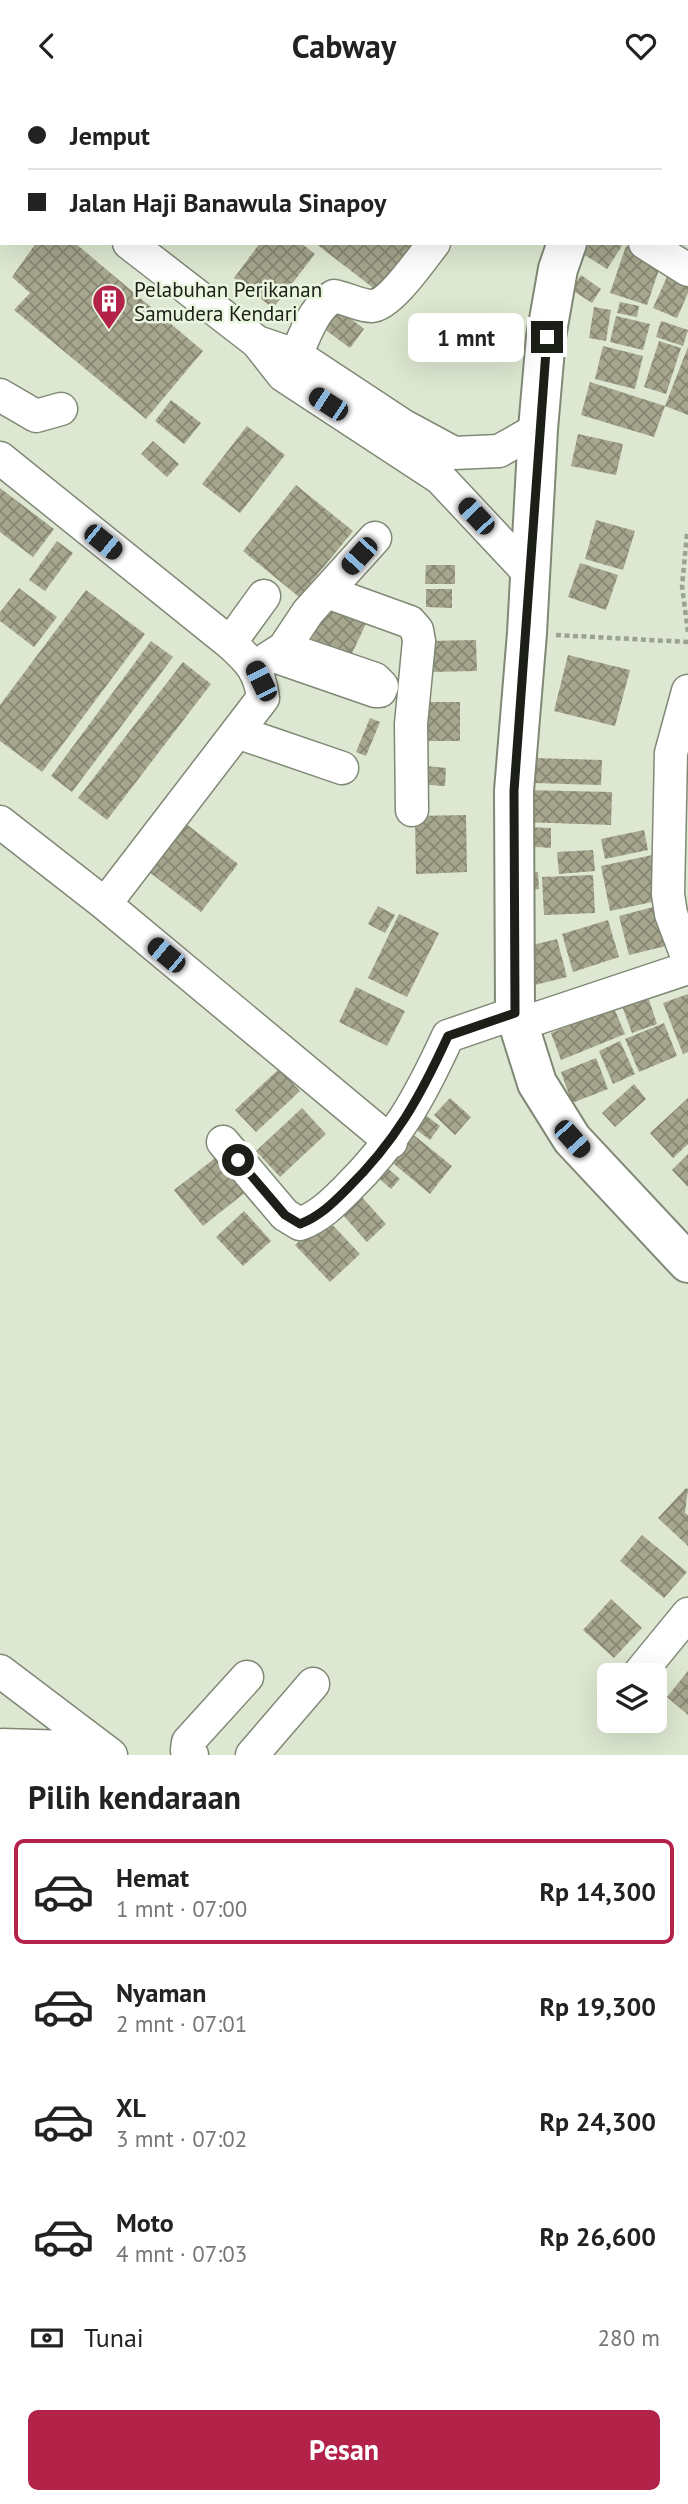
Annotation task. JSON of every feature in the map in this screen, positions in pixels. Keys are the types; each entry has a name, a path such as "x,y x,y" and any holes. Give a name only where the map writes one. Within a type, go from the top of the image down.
{"highway":[{"path":"567,245 558,269 547,337 538,429 527,633 514,791 516,1019 537,1083 572,1139 688,1263"}],"street":[{"path":"132,245 440,478 529,573"},
{"path":"290,365 318,306 334,296 376,306 387,299 432,245"},
{"path":"648,245 688,270"},
{"path":"290,365 454,453 499,451 538,429"},
{"path":"0,395 36,416 61,409"},
{"path":"0,458 260,652 316,665"},
{"path":"260,652 327,592 375,538"},
{"path":"327,592 410,622 416,630 419,657 411,724 412,810"},
{"path":"105,904 263,698 260,652 264,596"},
{"path":"688,691 671,753 668,894 671,915 688,959"},
{"path":"237,733 342,768"},
{"path":"0,822 105,904 391,1142"},
{"path":"223,1142 285,1215 300,1224 318,1217 391,1142 429,1080 448,1036 516,1019 688,968"},
{"path":"648,1663 688,1614"},
{"path":"0,1671 106,1751"},
{"path":"192,1755 187,1750 188,1742 247,1677"},
{"path":"252,1755 313,1684"},
{"path":"3,1745 106,1751"}],"path":[{"path":"687,534 682,586 688,632"},
{"path":"527,633 688,642"}],"building":[{"name":"Pelabuhan Perikanan Samudera Kendari","path":"35,245 77,245 203,351 146,419 14,310 30,293 12,277"},
{"path":"259,245 304,245 315,254 273,308 234,278"},
{"path":"318,245 418,245 381,294"},
{"path":"589,245 622,246 607,269 583,254"},
{"path":"626,246 663,258 647,305 610,293"},
{"path":"670,270 688,278 688,293 677,318 653,308"},
{"path":"581,275 601,289 592,303 572,290"},
{"path":"620,302 639,306 637,317 617,313"},
{"path":"594,307 611,310 606,341 589,338"},
{"path":"338,309 364,329 350,348 323,328"},
{"path":"616,316 650,324 643,350 610,342"},
{"path":"661,321 688,330 683,346 656,337"},
{"path":"659,341 681,348 666,394 644,387"},
{"path":"603,346 643,356 635,389 595,379"},
{"path":"688,347 688,415 665,406"},
{"path":"590,382 665,406 654,437 581,415"},
{"path":"171,400 201,423 184,444 155,421"},
{"path":"247,426 285,455 240,513 202,484"},
{"path":"578,434 623,444 616,475 571,466"},
{"path":"153,441 179,464 167,477 141,454"},
{"path":"296,485 353,531 299,597 243,551"},
{"path":"0,488 54,529 33,557 0,532"},
{"path":"596,520 635,531 623,570 585,559"},
{"path":"57,541 73,553 45,591 29,580"},
{"path":"580,563 618,575 606,610 568,597"},
{"path":"426,565 455,565 455,584 425,584"},
{"path":"19,588 57,617 34,647 0,621 0,612"},
{"path":"426,589 452,589 452,608 426,607"},
{"path":"86,590 145,634 42,772 0,741 0,705"},
{"path":"331,597 370,615 347,664 308,647"},
{"path":"476,640 477,671 431,672 430,641"},
{"path":"151,641 173,657 72,792 51,776"},
{"path":"568,655 630,670 615,726 554,711"},
{"path":"183,662 211,684 107,820 78,798"},
{"path":"418,702 460,702 460,741 418,741"},
{"path":"370,718 380,722 366,756 356,752"},
{"path":"535,758 602,760 601,785 534,783"},
{"path":"417,765 446,768 445,786 415,784"},
{"path":"523,790 612,792 611,825 522,822"},
{"path":"466,815 467,872 416,874 415,816"},
{"path":"181,820 238,864 201,912 144,868"},
{"path":"524,827 551,828 551,848 523,846"},
{"path":"644,830 648,850 605,859 601,839"},
{"path":"593,850 595,871 559,874 557,852"},
{"path":"657,854 666,899 610,911 601,866"},
{"path":"538,872 539,889 525,891 524,873"},
{"path":"593,875 595,913 544,915 542,877"},
{"path":"378,906 395,915 385,933 368,924"},
{"path":"657,906 666,946 629,955 619,916"},
{"path":"399,914 439,933 407,997 368,978"},
{"path":"608,920 619,957 573,972 562,934"},
{"path":"557,939 567,977 531,986 520,948"},
{"path":"356,987 405,1011 387,1046 339,1022"},
{"path":"688,994 688,1052 683,1054 663,1003"},
{"path":"648,997 657,1024 632,1033 622,1006"},
{"path":"614,1008 625,1034 561,1060 551,1033"},
{"path":"664,1023 677,1056 639,1072 625,1039"},
{"path":"620,1041 635,1074 613,1084 599,1051"},
{"path":"596,1058 608,1089 572,1103 561,1072"},
{"path":"279,1069 300,1091 256,1132 235,1110"},
{"path":"634,1084 646,1099 615,1127 602,1113"},
{"path":"450,1098 471,1117 455,1135 434,1115"},
{"path":"688,1098 688,1144 673,1158 650,1133"},
{"path":"302,1108 326,1134 280,1177 256,1151"},
{"path":"424,1114 440,1126 430,1140 414,1128"},
{"path":"410,1132 452,1166 430,1194 388,1159"},
{"path":"688,1154 688,1187 672,1170"},
{"path":"219,1155 247,1191 203,1226 174,1190"},
{"path":"384,1165 400,1179 391,1189 375,1175"},
{"path":"361,1196 386,1224 367,1242 342,1214"},
{"path":"244,1211 271,1241 243,1266 216,1237"},
{"path":"325,1217 360,1254 330,1282 295,1245"},
{"path":"686,1488 688,1489 685,1513 688,1515 688,1546 658,1518"},
{"path":"642,1535 687,1572 664,1598 620,1561"},
{"path":"611,1599 642,1628 614,1658 583,1630"},
{"path":"688,1671 688,1715 667,1697"}],"place":[{"name":"Pelabuhan Perikanan Samudera Kendari","path":"109,331"}],"route":[{"path":"238,1160 285,1215 300,1224 318,1217 391,1142 429,1080 448,1036 459,1030 515,1013 512,879 514,791 525,657 538,429 547,337"}]}
